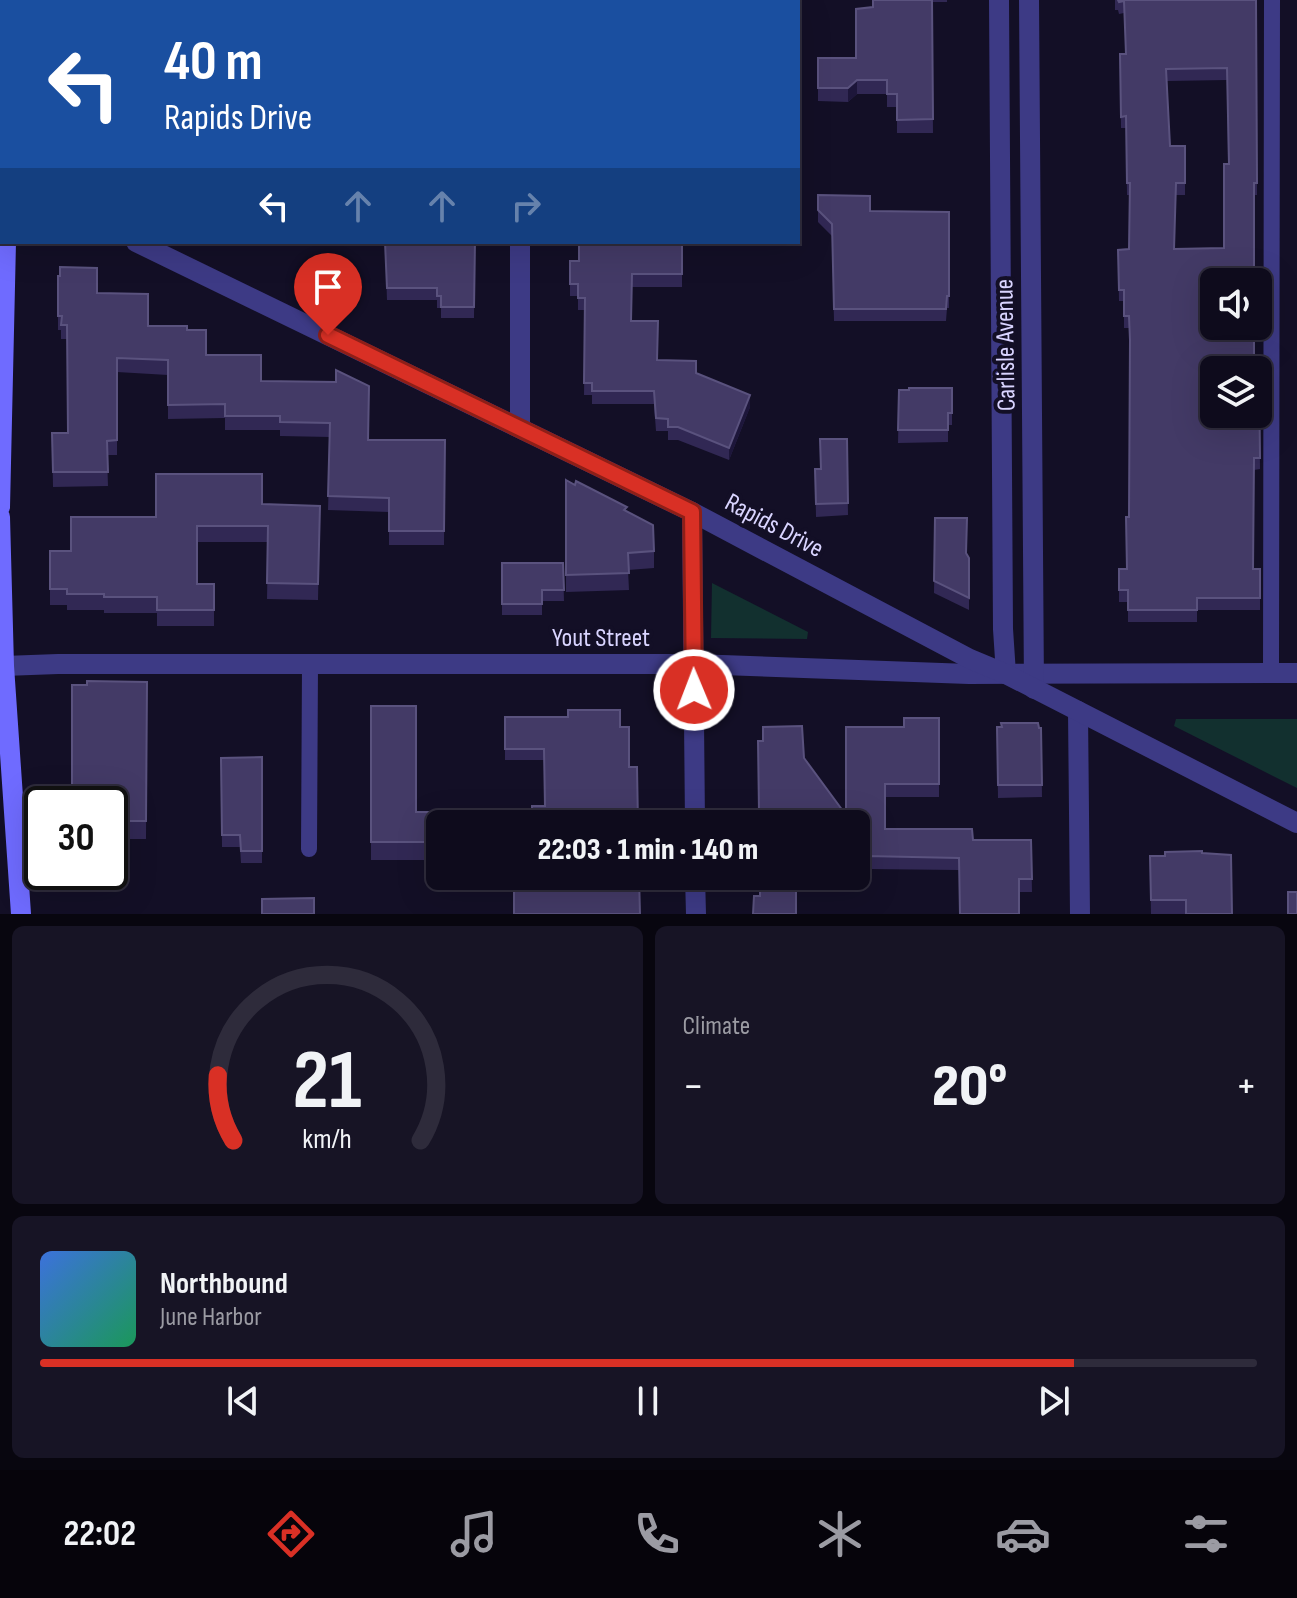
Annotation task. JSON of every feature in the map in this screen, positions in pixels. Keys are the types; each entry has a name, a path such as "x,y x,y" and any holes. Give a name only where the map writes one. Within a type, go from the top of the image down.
{"main road":[{"path":"0,507 6,244"},
{"path":"0,517 2,666 21,914"}],"street":[{"name":"Carlisle Avenue","path":"999,0 1006,674"},
{"name":"Carlisle Avenue","path":"1029,0 1034,682"},
{"name":"Rapids Drive","path":"140,244 692,512 970,659 1034,682 1078,711 1297,823"},
{"path":"520,244 520,428"},
{"path":"692,512 695,810"},
{"name":"Yout Street","path":"2,666 694,664 1006,674"},
{"path":"1034,682 1297,673"},
{"path":"1078,711 1080,914"},
{"path":"695,890 696,914"}],"lane":[{"path":"1271,672 1272,0"},
{"path":"309,849 310,664"}],"green space":[{"path":"712,583 808,632 807,639 711,638"},
{"path":"1176,719 1297,719 1297,788 1174,726"}],"building":[{"path":"873,0 932,0 933,119 897,120 897,94 887,94 887,80 857,80 848,88 818,88 818,58 856,58 856,9 873,7"},
{"path":"1118,0 1256,0 1254,268 1200,268 1200,340 1254,340 1254,356 1200,356 1200,428 1260,428 1260,458 1254,458 1253,569 1260,569 1260,598 1197,598 1197,610 1128,610 1128,590 1119,590 1119,569 1127,569 1126,517 1129,517 1130,340 1129,316 1124,316 1124,290 1119,290 1118,250 1129,249 1130,183 1127,183 1126,116 1121,117 1120,54 1126,54 1124,1","holes":["1227,68 1229,164 1224,164 1224,248 1174,249 1176,183 1185,183 1185,146 1170,146 1166,69"]},
{"path":"818,195 870,196 870,211 949,212 949,296 946,309 834,309 832,224 818,210"},
{"path":"385,244 475,244 474,307 441,307 437,288 387,288"},
{"path":"579,244 682,244 682,274 632,274 631,321 658,321 657,360 696,361 696,373 750,395 729,448 678,427 668,427 668,419 656,418 654,391 592,391 592,383 584,383 585,298 578,298 578,284 570,284 570,261 579,261"},
{"path":"60,267 97,268 97,293 148,294 148,326 187,326 187,330 206,330 206,355 261,355 261,381 336,382 336,370 369,386 368,440 445,440 444,531 389,531 389,498 328,496 330,423 280,422 280,416 225,416 225,404 168,405 168,360 117,358 117,440 107,441 108,472 53,472 52,433 68,433 67,325 61,325 62,316 58,316"},
{"path":"952,388 948,430 898,430 899,390"},
{"path":"820,439 847,439 848,503 816,504 815,469 821,469"},
{"path":"156,474 262,474 262,504 320,506 318,584 267,583 268,526 197,526 197,584 214,584 214,610 157,610 157,597 104,597 104,594 67,594 67,589 50,589 50,551 71,551 71,517 156,517"},
{"path":"566,480 575,485 576,481 627,507 624,510 653,525 654,551 628,553 629,573 566,575"},
{"path":"935,518 967,518 969,598 934,581"},
{"path":"502,563 563,563 564,590 542,590 542,604 502,604"},
{"path":"87,681 147,682 146,821 128,821 128,786 72,786 72,685 87,685"},
{"path":"371,706 416,706 416,812 426,812 426,842 371,842"},
{"path":"568,710 620,710 620,727 629,727 629,767 637,767 638,810 532,810 532,806 545,806 544,749 505,749 505,717 568,717"},
{"path":"904,718 939,718 939,784 885,784 885,829 972,829 973,840 1031,840 1032,879 1019,879 1019,914 960,914 959,858 870,856 870,810 846,810 846,727 904,727"},
{"path":"1001,723 1038,723 1041,728 1042,785 998,785 997,727 1002,727"},
{"path":"802,726 804,758 842,810 759,810 758,741 763,741 763,727"},
{"path":"262,757 262,851 241,851 240,835 222,835 221,758"},
{"path":"1202,851 1231,855 1232,914 1186,914 1186,900 1151,900 1150,856 1165,856 1165,852"},
{"path":"514,890 639,890 640,914 514,914"},
{"path":"760,890 796,890 796,914 753,914 754,896 760,896"},
{"path":"1288,892 1297,892 1297,914 1288,914"},
{"path":"314,898 314,914 262,914 262,899"}],"route":[{"path":"328,335 692,512 694,690"}]}
